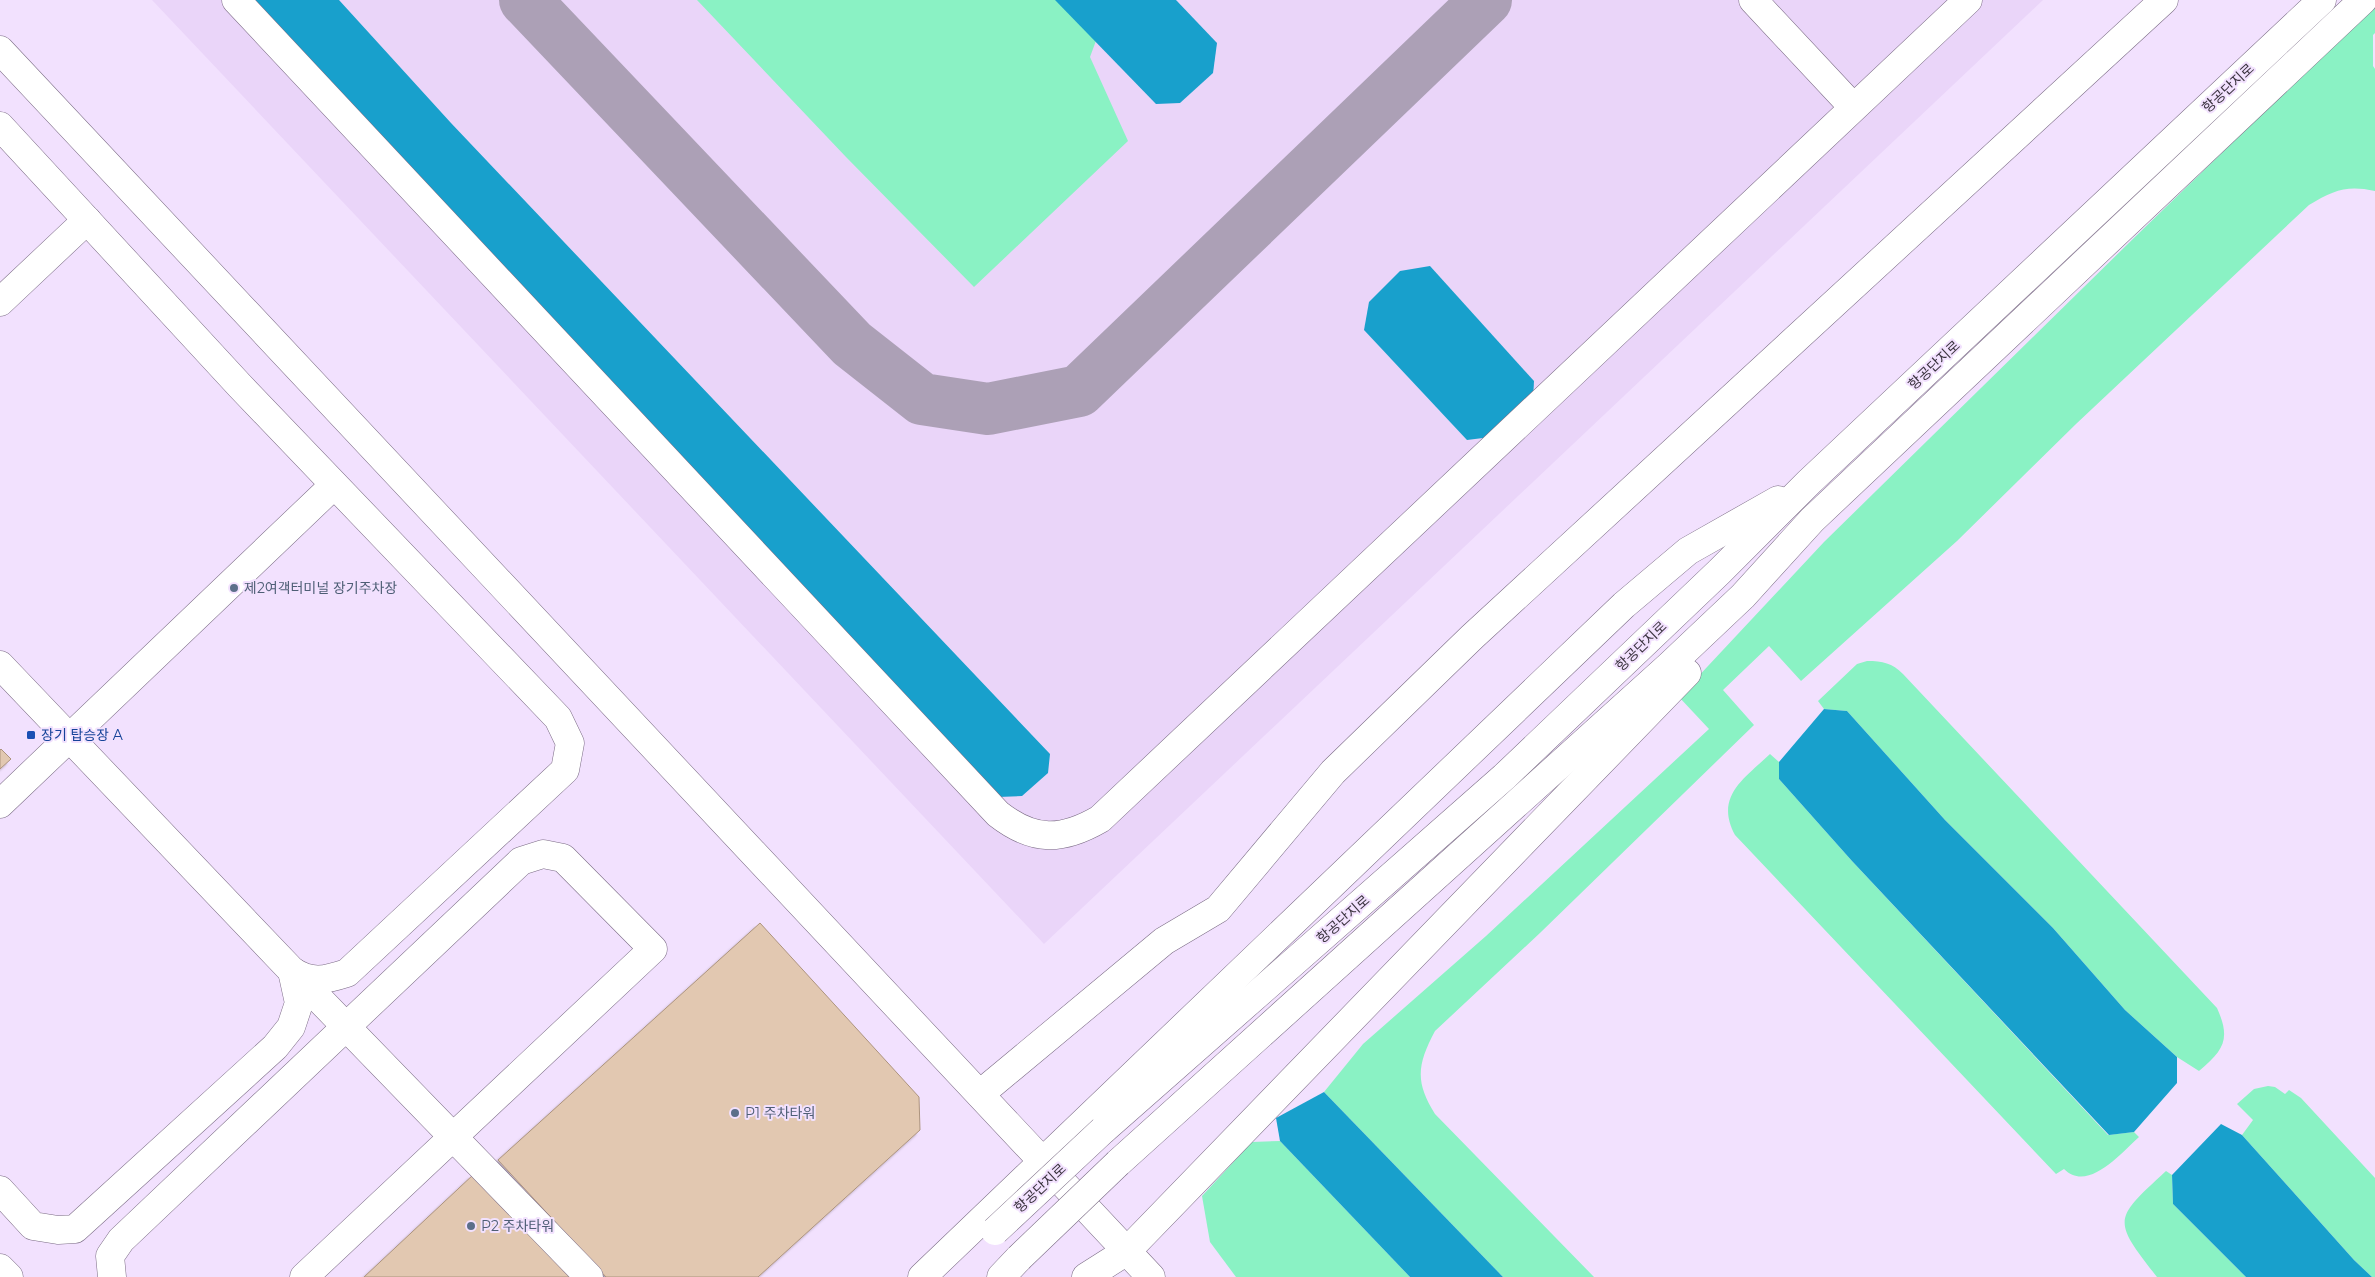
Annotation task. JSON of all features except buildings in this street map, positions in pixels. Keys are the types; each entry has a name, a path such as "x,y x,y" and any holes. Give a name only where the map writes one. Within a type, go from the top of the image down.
{"street":[{"path":"236,0 998,814 1016,828 1031,833 1064,834 1079,831 1100,819 1968,0"},
{"path":"1752,0 1853,107"},
{"path":"980,1094 1164,941 1218,909 1333,772 1472,637 2164,0"},
{"name":"항공단지로","path":"948,1277 1103,1130 1504,777 1809,482 2322,0"},
{"name":"항공단지로","path":"1001,1277 1118,1163 1675,672 1748,601 1812,520 2363,0"},
{"path":"0,50 1152,1277"},
{"path":"0,126 334,485 558,718 570,743 565,770 347,973 326,979 304,979 292,971"},
{"path":"0,302 87,220"},
{"path":"922,1277 1044,1163 1624,605 1688,550 1809,482"},
{"path":"0,804 334,485"},
{"path":"0,665 292,971 590,1277"},
{"path":"1086,1277 1127,1251 1675,672"},
{"path":"112,1277 110,1256 121,1240 522,861 543,854 563,858 653,949 304,1277"},
{"path":"0,1190 33,1226 58,1230 75,1229 274,1047 291,1027 299,1003 292,971"},
{"path":"0,1268 9,1277"}],"shaded area":[{"path":"152,0 2043,0 1044,944"}],"green space":[{"path":"697,0 1111,0 1090,57 1128,141 974,287 846,157"},
{"path":"2375,5 2373,66 2375,69 2375,191 2365,189 2341,190 2333,192 2309,205 2076,424 1957,541 1801,681 1769,646 1723,690 1754,725 1541,932 1435,1031 1422,1064 1421,1083 1435,1114 1594,1277 1503,1277 1324,1092 1363,1044 1486,936 1709,729 1679,697 1824,542"},
{"path":"1867,661 1887,663 1903,674 2217,1008 2224,1028 2223,1043 2214,1057 2199,1071 2177,1057 2125,1010 2053,928 1945,820 1847,711 1824,709 1818,701 1857,664"},
{"path":"1770,754 1779,762 1779,779 1852,861 2108,1135 2134,1132 2139,1137 2114,1160 2094,1174 2073,1175 2064,1169 2056,1174 1735,835 1729,821 1728,809 1730,799 1742,780"},
{"path":"2268,1086 2275,1087 2285,1094 2289,1090 2301,1098 2375,1178 2375,1277 2372,1277 2354,1260 2242,1135 2253,1120 2237,1104 2254,1089"},
{"path":"1280,1141 1410,1277 1236,1277 1210,1242 1202,1196 1252,1142"},
{"path":"2166,1171 2172,1175 2173,1204 2246,1277 2157,1277 2142,1258 2126,1231 2125,1221 2128,1211 2136,1200"}],"water":[{"path":"246,0 339,0 451,123 1050,754 1048,773 1022,796 998,797"},
{"path":"1055,0 1176,0 1217,43 1213,73 1180,103 1156,104"},
{"path":"1430,266 1534,381 1533,400 1491,437 1467,440 1364,330 1369,302 1400,271"},
{"path":"1824,709 1847,711 1945,820 2053,928 2125,1010 2177,1057 2177,1083 2134,1132 2109,1135 1852,861 1779,779 1779,762"},
{"path":"1324,1092 1503,1277 1410,1277 1280,1141 1276,1118"},
{"path":"2221,1124 2242,1135 2354,1260 2372,1277 2246,1277 2173,1204 2172,1175"}],"taxiway":[{"path":"525,0 852,344 922,399 988,409 1079,391 1486,0"}],"place":[{"name":"제2여객터미널 장기주차장","path":"234,588"},
{"name":"장기 탑승장 A","path":"31,735"},
{"name":"P1 주차타워","path":"735,1113"},
{"name":"P2 주차타워","path":"471,1226"}]}
